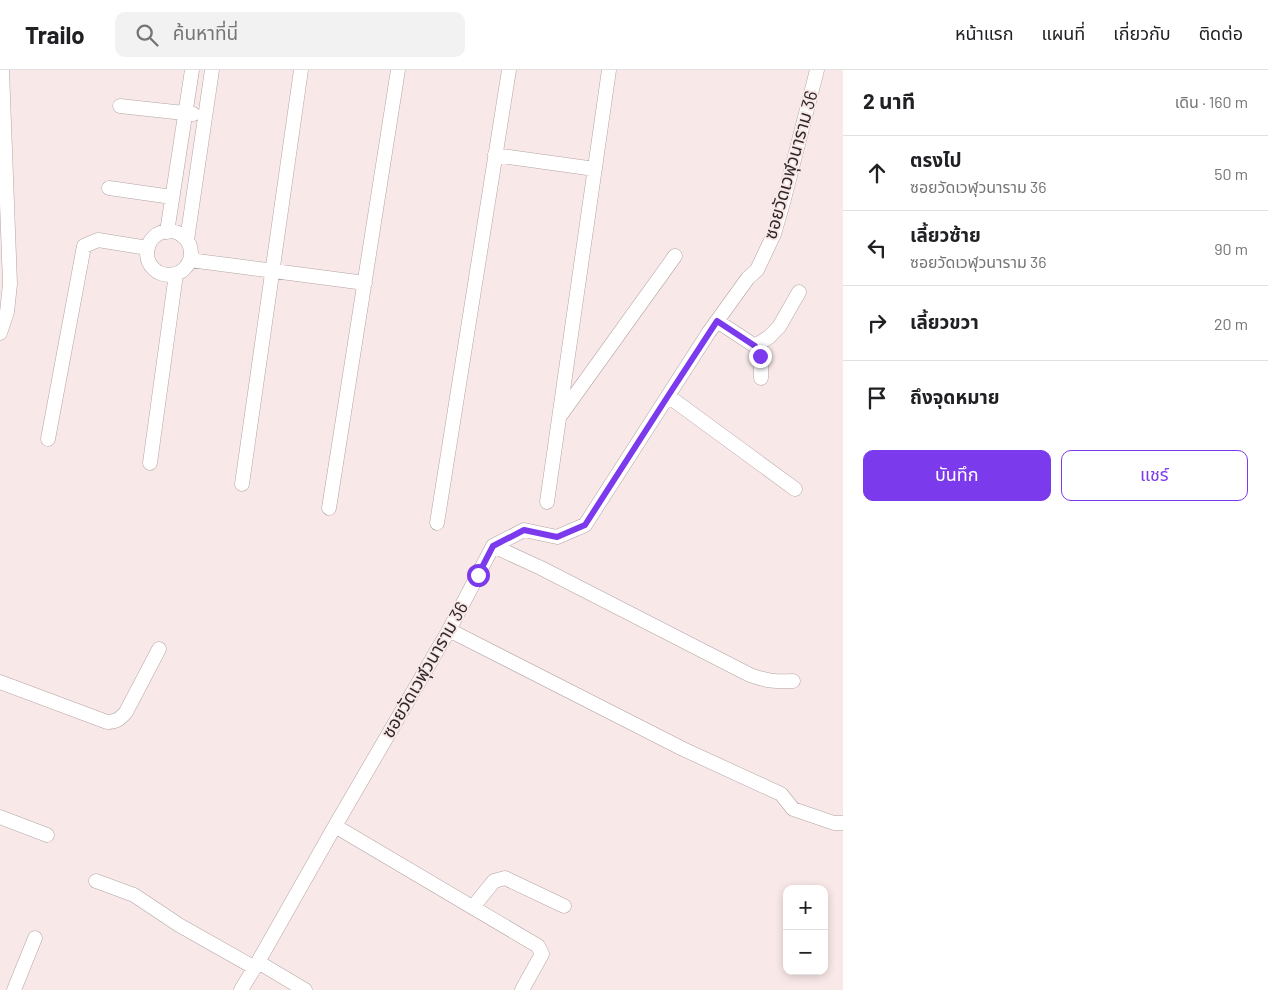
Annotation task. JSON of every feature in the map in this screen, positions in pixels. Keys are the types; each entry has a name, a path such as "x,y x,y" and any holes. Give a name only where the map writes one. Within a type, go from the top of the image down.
{"street":[{"path":"0,333 4,312 5,284 2,70"},
{"path":"167,232 192,70"},
{"path":"187,240 212,70"},
{"path":"242,484 301,70"},
{"path":"329,508 398,70"},
{"path":"437,524 509,70"},
{"path":"547,502 609,70"},
{"name":"ซอยวัดเวฬุวนาราม 36","path":"241,990 449,630 493,546 524,530 557,537 585,525 717,321 748,278 757,270 774,234 817,70"},
{"path":"120,106 206,116"},
{"path":"495,155 595,169"},
{"path":"109,188 172,198"},
{"path":"167,232 175,232 187,240 191,253 187,266 182,271 169,275 156,271 148,259 148,248 154,238 167,232"},
{"path":"48,439 84,246 98,240 148,248"},
{"path":"559,418 675,256"},
{"path":"190,260 364,283"},
{"path":"150,463 176,274"},
{"path":"755,346 769,337 779,327 798,292"},
{"path":"717,321 755,346 760,356 761,378"},
{"path":"668,396 795,489"},
{"path":"493,546 541,568 750,675 767,681 793,681"},
{"path":"449,630 683,749 781,794 793,809 834,823 843,823"},
{"path":"0,682 107,722 112,722 120,719 126,712 159,649"},
{"path":"0,817 47,835"},
{"path":"335,826 538,946 542,954 522,990"},
{"path":"473,907 494,881 505,878 564,906"},
{"path":"96,881 134,894 179,925 305,990"},
{"path":"14,990 35,938"}],"route":[{"path":"478,575 493,546 524,530 557,537 585,525 717,321 755,346 760,356"}]}
